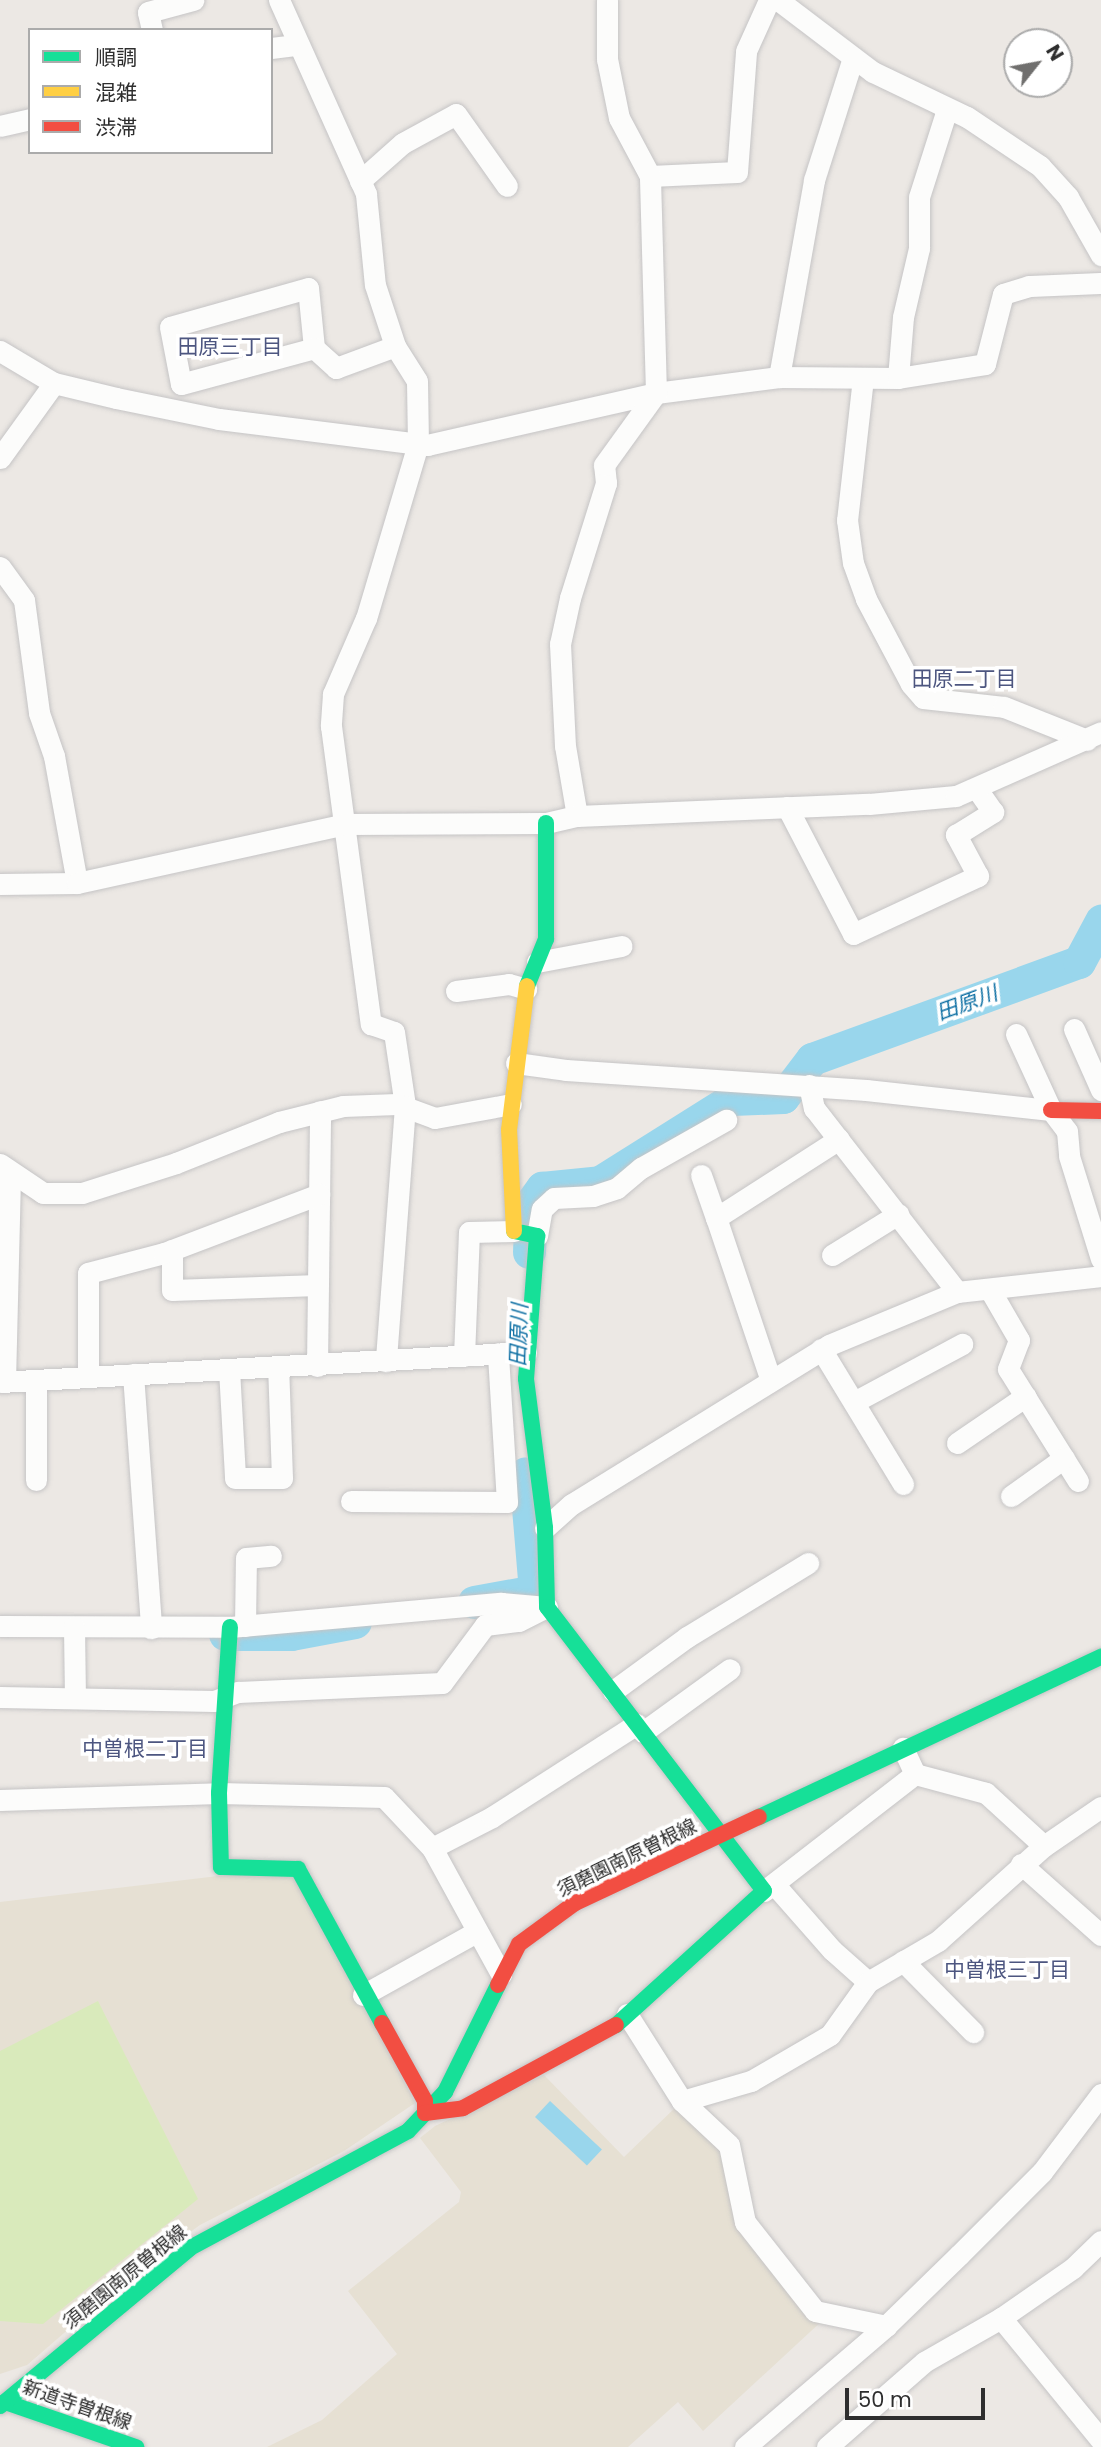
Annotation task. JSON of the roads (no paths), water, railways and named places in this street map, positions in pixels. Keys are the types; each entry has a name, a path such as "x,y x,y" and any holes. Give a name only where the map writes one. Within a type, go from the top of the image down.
{"street":[{"path":"152,28 148,12 193,0"},
{"path":"279,0 366,194 375,285 394,346 417,381 418,444 366,618 333,694 331,726 371,1024 394,1032 405,1106 386,1361"},
{"path":"577,816 565,746 560,644 570,598 607,483 604,465 656,393 650,176 619,118 607,59 607,0"},
{"path":"650,176 737,172 746,51 769,0"},
{"path":"778,0 873,72 947,109 1040,166 1068,197 1101,256"},
{"path":"273,48 297,45"},
{"path":"779,377 814,180 853,58"},
{"path":"898,378 903,317 919,248 919,197 947,109"},
{"path":"360,181 403,143 456,114 507,186"},
{"path":"0,126 28,119"},
{"path":"0,351 54,383 219,419 418,444 656,393 779,377 898,378 985,364 1003,294 1029,286 1101,283"},
{"path":"314,348 181,384 170,327 308,288 314,348 336,368 394,346"},
{"path":"863,378 847,520 852,552 866,599 911,684 923,698 1004,707 1094,736"},
{"path":"0,458 54,383"},
{"path":"3,577 24,600 39,713 54,756 77,883"},
{"path":"0,884 77,883 346,824 546,823 577,816 956,796 1094,736"},
{"path":"787,807 853,934 978,876 956,835 993,812 976,788"},
{"path":"514,1231 511,1104 526,989 546,939 546,823"},
{"path":"537,962 622,946"},
{"path":"456,991 509,984 526,989"},
{"path":"1074,1029 1101,1090"},
{"path":"1016,1034 1051,1110 1067,1131 1069,1156 1101,1259"},
{"path":"516,1063 566,1070 809,1085 1051,1110 1101,1111"},
{"path":"809,1085 814,1108 957,1292"},
{"path":"5,1168 43,1193 82,1193 320,1111 343,1106 405,1106 435,1118 511,1104"},
{"path":"317,1366 320,1111"},
{"path":"726,1120 641,1168 617,1188 593,1196 554,1198 542,1209 526,1352 545,1528 547,1607 613,1691 720,1838 832,1950 868,1982"},
{"path":"716,1217 839,1139"},
{"path":"5,1168 2,1382 526,1352"},
{"path":"701,1175 770,1378"},
{"path":"88,1376 88,1273 172,1250 319,1194"},
{"path":"832,1255 898,1214"},
{"path":"464,1356 469,1232 514,1231 537,1236"},
{"path":"172,1250 172,1290 318,1285"},
{"path":"545,1528 572,1504 708,1422 770,1378 821,1349 957,1292 1101,1276"},
{"path":"990,1290 1019,1340 1008,1369 1078,1481"},
{"path":"854,1402 962,1344"},
{"path":"821,1349 903,1484"},
{"path":"498,1353 507,1502"},
{"path":"229,1369 234,1478 282,1478 278,1367"},
{"path":"133,1374 151,1628"},
{"path":"36,1380 36,1480"},
{"path":"957,1443 1026,1396"},
{"path":"1011,1496 1064,1458"},
{"path":"351,1501 507,1502 540,1498"},
{"path":"271,1556 246,1558 238,1627 223,1697 219,1793 221,1867 298,1869 363,1995 425,2101 425,2113 463,2108 535,2073 614,2027 769,1888 915,1774"},
{"path":"613,1691 687,1637 807,1563"},
{"path":"0,1626 238,1627 501,1603 547,1607"},
{"path":"0,1697 75,1697 86,1701 223,1697 238,1692 442,1683 485,1625 519,1620 547,1607"},
{"path":"74,1627 75,1697"},
{"name":"須磨園南原曽根線","path":"2,2404 190,2248 408,2131 445,2092 501,1974 519,1944 575,1903 720,1838 904,1748 1101,1657"},
{"path":"432,1848 492,1817 640,1728 730,1669"},
{"path":"904,1748 915,1774"},
{"path":"915,1774 986,1793 1044,1846"},
{"path":"0,1800 219,1793 384,1797 432,1848 501,1974"},
{"path":"682,2101 751,2081 830,2035 868,1982 938,1941 1021,1864 1101,1807"},
{"path":"1021,1864 1101,1935"},
{"path":"363,1995 476,1932"},
{"path":"903,1961 973,2032"},
{"path":"626,2014 682,2101 729,2145 745,2222 815,2311 886,2326"},
{"path":"745,2447 886,2326 1042,2172 1101,2094"},
{"path":"827,2447 924,2362 1001,2318 1073,2268 1101,2241"},
{"path":"1001,2318 1101,2440"},
{"name":"新道寺曽根線","path":"2,2404 136,2447"}],"water":[{"path":"550,2101 602,2149 587,2166 535,2117"}],"waterway":[{"name":"田原川","path":"529,1252 531,1203 542,1188 600,1182 732,1099 783,1097 812,1059 1079,962 1101,921"},
{"name":"田原川","path":"474,1602 535,1591 525,1473"},
{"name":"田原川","path":"225,1634 291,1634 355,1622"}],"district":[{"name":"田原三丁目","path":"230,347"},
{"name":"田原二丁目","path":"964,679"},
{"name":"中曽根二丁目","path":"145,1749"},
{"name":"中曽根三丁目","path":"1007,1970"}]}
